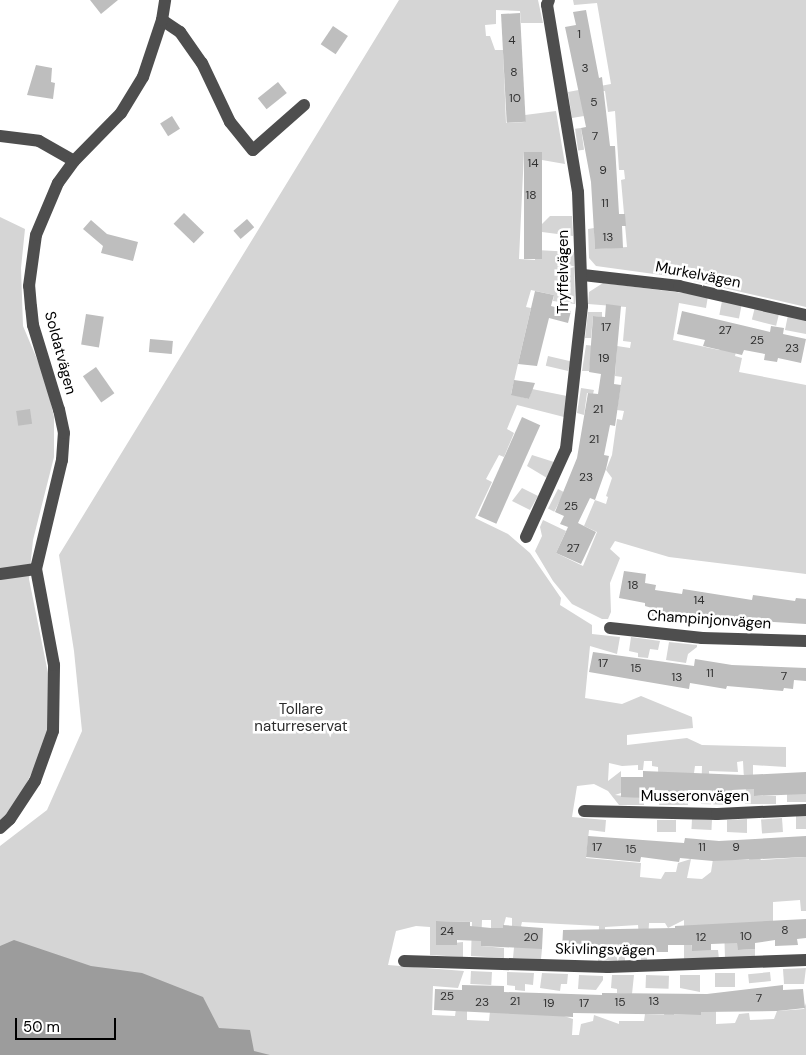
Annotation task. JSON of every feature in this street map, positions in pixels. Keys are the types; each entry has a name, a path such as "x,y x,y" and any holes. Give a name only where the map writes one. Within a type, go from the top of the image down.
{"street":[{"name":"Soldatvägen","path":"0,828 10,819 35,781 53,730 54,665 36,569 57,491 64,433 51,379 33,325 30,278 36,235 46,208 74,161 121,113 143,77 162,20 165,0"},
{"name":"Tryffelvägen","path":"526,537 566,449 583,275 578,192 547,5 549,0"},
{"path":"162,20 180,32 202,63 230,122 253,150 304,105"},
{"path":"0,136 39,141 74,161"},
{"name":"Murkelvägen","path":"583,275 679,286 806,315"},
{"path":"0,574 36,569"},
{"name":"Champinjonvägen","path":"610,628 716,639 806,642"},
{"name":"Musseronvägen","path":"584,811 717,814 806,810"},
{"name":"Skivlingsvägen","path":"404,961 608,968 806,960"}],"green space":[{"name":"Tollare naturreservat","path":"399,0 538,0 543,23 521,23 520,11 496,10 496,24 485,25 486,36 490,36 495,50 503,50 506,123 525,122 525,115 556,111 565,164 542,160 542,152 524,152 519,259 535,260 536,250 574,252 575,304 553,301 554,295 531,290 526,307 531,308 511,394 529,399 532,389 567,396 564,417 517,405 507,429 514,433 504,457 499,455 486,479 492,482 475,518 508,534 530,553 561,598 560,605 592,625 592,634 620,637 617,654 590,646 585,698 622,704 641,696 692,717 693,728 627,735 627,745 687,738 702,745 786,747 786,767 753,765 753,780 744,780 743,761 737,762 738,772 709,771 710,795 731,795 731,805 701,804 702,766 695,766 694,773 667,774 668,795 688,795 688,805 659,805 658,767 652,766 652,761 644,761 643,770 638,770 638,765 622,766 609,763 608,781 621,771 621,793 615,795 644,798 644,805 619,805 608,791 594,784 577,786 572,817 606,820 605,832 589,830 586,858 641,863 640,877 661,879 665,872 676,872 678,863 691,859 687,878 702,879 711,872 713,859 749,860 750,853 756,853 761,860 806,857 806,911 801,911 800,900 773,902 773,922 737,924 738,950 755,949 755,958 725,959 724,925 691,926 692,950 718,950 719,959 684,960 684,920 668,928 665,923 649,923 647,960 641,960 638,925 605,927 605,951 625,952 625,962 598,961 599,926 522,922 521,926 542,949 541,959 513,958 516,926 512,926 512,918 506,917 503,928 491,928 491,920 482,920 481,946 504,948 504,958 471,956 472,922 437,921 436,945 463,942 463,957 430,955 430,927 416,926 396,931 388,965 464,971 458,988 433,986 432,1015 455,1016 456,1009 467,1010 467,1020 489,1021 490,1011 564,1016 573,1019 572,1035 579,1035 581,1024 593,1021 594,1015 619,1024 619,1021 644,1021 645,1014 664,1015 665,1008 674,1008 674,1015 701,1015 701,1007 716,1007 716,1024 735,1023 739,1014 749,1013 750,1020 774,1019 777,1011 804,1009 806,1003 806,1055 0,1055 0,846 47,810 82,731 74,651 59,555"},
{"path":"573,0 806,0 806,307 676,277 596,266 589,258 588,229 594,228 595,249 627,247 621,180 625,179 624,170 619,170 615,111 608,112 605,91 581,94 584,116 572,118 568,92 611,84 597,3 574,5"},
{"path":"581,128 584,150 578,151 575,129"},
{"path":"550,216 572,216 573,236 542,232 542,224"},
{"path":"0,217 25,229 21,268 23,326 45,378 54,417 54,457 33,540 29,579 50,683 49,725 41,753 21,795 0,822"},
{"path":"603,283 708,296 706,308 679,303 673,340 719,350 738,343 735,356 742,358 739,372 806,385 806,574 669,557 615,541 610,549 620,558 610,583 611,612 608,619 602,619 572,604 553,581 535,551 542,536 540,527 543,520 566,531 556,553 583,566 597,532 584,526 595,500 606,504 608,497 606,496 612,478 606,470 612,455 617,419 622,420 624,411 617,410 622,377 615,376 617,346 630,348 631,342 623,341 626,307 588,304 589,292"},
{"path":"722,301 742,305 739,319 719,315"},
{"path":"755,307 779,313 776,326 752,320"},
{"path":"588,312 602,312 602,317 593,316 591,338 585,338"},
{"path":"788,315 806,319 806,334 785,330"},
{"path":"586,345 595,346 592,350 589,371 582,371"},
{"path":"548,356 570,361 568,371 546,366"},
{"path":"581,388 594,390 593,394 587,393 584,415 577,413"},
{"path":"532,455 554,462 547,478 527,466"},
{"path":"522,488 538,496 530,510 512,501"},
{"path":"558,489 564,492 554,512 548,509"},
{"path":"631,637 660,641 658,650 650,649 648,658 638,657 638,653 629,651"},
{"path":"669,642 697,645 697,647 688,654 686,663 666,660"},
{"path":"746,788 754,788 754,796 776,796 776,804 745,804"},
{"path":"787,794 806,794 806,802 787,802"},
{"path":"796,816 806,816 806,829 796,829"},
{"path":"782,818 783,832 762,833 761,819"},
{"path":"692,819 712,820 711,830 691,829"},
{"path":"747,819 747,833 727,832 727,820"},
{"path":"657,820 676,820 676,832 657,832"},
{"path":"806,968 804,984 784,984 783,969"},
{"path":"471,971 492,972 491,985 470,984"},
{"path":"507,972 534,973 533,985 525,984 525,991 515,990 515,986 507,985"},
{"path":"770,972 771,981 749,983 748,974"},
{"path":"542,973 568,974 567,984 561,984 560,991 540,988"},
{"path":"715,973 735,973 735,987 715,987"},
{"path":"579,975 603,976 603,980 596,990 578,989"},
{"path":"612,975 634,975 632,994 617,993 617,989 611,988"},
{"path":"646,975 669,976 669,989 646,988"},
{"path":"680,975 700,975 700,992 680,988"}],"shaded area":[{"path":"14,940 91,966 142,973 203,997 219,1028 250,1030 254,1051 270,1055 0,1055 0,946"}],"building":[{"path":"90,0 118,0 101,14"},
{"path":"586,10 599,78 602,77 610,146 615,146 619,214 625,214 626,226 622,226 623,248 595,249 591,182 581,128 586,127 565,27 576,25 573,12"},
{"path":"520,13 526,122 507,123 501,14"},
{"path":"333,26 348,36 336,54 321,44"},
{"path":"36,65 52,68 51,82 55,83 53,99 27,95"},
{"path":"278,82 287,93 267,109 258,98"},
{"path":"172,116 180,129 168,136 160,123"},
{"path":"524,152 542,152 542,259 524,259"},
{"path":"184,213 204,232 194,243 174,224"},
{"path":"247,219 254,227 241,239 233,231"},
{"path":"91,220 107,234 138,242 133,261 101,253 103,246 83,229"},
{"path":"535,291 554,295 551,306 571,311 568,323 549,318 537,366 518,364"},
{"path":"606,304 621,306 614,384 621,385 615,426 610,425 604,455 609,456 606,469 595,500 590,498 578,523 596,532 581,564 556,553 568,527 560,524 564,516 555,512 577,458 588,393 598,394 601,374 589,372 593,316 605,317"},
{"path":"682,311 770,332 771,326 784,328 783,334 806,339 801,363 778,358 777,362 764,360 765,354 744,350 742,355 703,346 705,340 677,334"},
{"path":"86,314 104,317 99,347 81,345"},
{"path":"150,339 173,341 172,354 149,352"},
{"path":"96,367 114,393 101,402 83,376"},
{"path":"514,380 535,383 529,399 511,395"},
{"path":"30,409 32,424 18,426 16,411"},
{"path":"522,417 540,425 496,524 478,516"},
{"path":"624,571 646,574 645,583 656,585 655,590 682,594 683,589 752,600 753,595 795,601 796,598 806,599 806,624 744,620 743,624 652,616 652,608 645,606 645,603 619,598"},
{"path":"593,652 694,666 695,659 732,665 806,668 806,681 794,680 793,689 784,688 783,691 727,686 726,689 690,683 689,689 589,672"},
{"path":"643,771 744,775 806,772 806,794 754,796 754,789 732,790 733,795 710,795 710,790 688,790 688,795 668,795 668,790 643,790 643,798 621,797 621,777 643,777"},
{"path":"588,836 684,843 685,838 719,841 806,836 806,857 713,861 680,858 679,862 641,857 640,862 586,857"},
{"path":"806,919 806,938 797,939 798,945 775,946 775,940 755,943 755,949 738,950 737,943 711,944 711,950 692,951 692,945 668,945 668,952 647,952 647,945 627,945 626,952 605,951 605,945 583,944 582,951 562,950 563,930 675,928 675,926"},
{"path":"436,921 470,922 470,926 491,928 503,928 503,925 543,928 542,949 481,946 481,941 457,940 457,945 436,945"},
{"path":"462,985 504,986 504,992 602,995 602,993 707,994 783,985 783,990 803,989 805,1008 777,1011 701,1012 701,1015 573,1013 573,1017 434,1010 435,989 462,990"}]}
